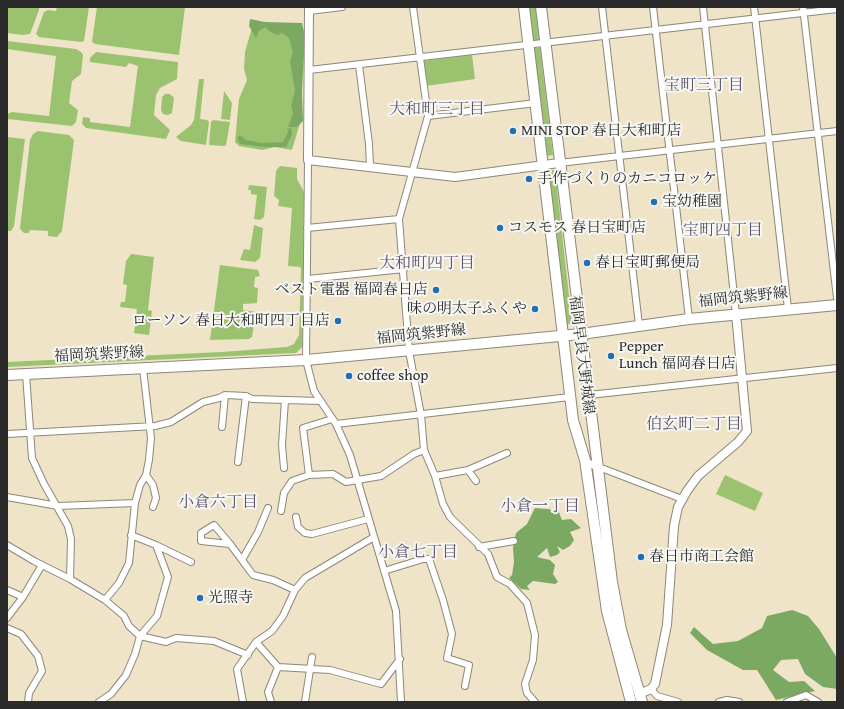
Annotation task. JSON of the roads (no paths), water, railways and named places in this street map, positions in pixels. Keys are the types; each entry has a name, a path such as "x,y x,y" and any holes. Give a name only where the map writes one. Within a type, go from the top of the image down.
{"main road":[{"name":"福岡早良大野城線","path":"524,7 573,420 586,460 606,611 631,702"},
{"name":"福岡早良大野城線","path":"541,7 559,163 613,589 620,630 639,700"},
{"name":"福岡筑紫野線","path":"7,375 306,360 410,352 581,334 689,319 837,305"}],"street":[{"path":"342,7 309,9 308,279 306,360 314,391 334,421 350,455 396,611 400,659 401,702"},
{"path":"413,7 428,116 399,219 410,352 421,414 424,450 436,476 443,504 450,517 479,547 488,554 497,577 510,584 527,603 535,635 533,660 525,684 527,693 535,702"},
{"path":"602,7 639,325"},
{"path":"653,7 689,319"},
{"path":"639,700 655,684 666,625 674,526 678,507 698,476 738,442 747,431 719,145 703,7"},
{"path":"754,7 788,309"},
{"path":"309,70 756,18 803,10 837,9"},
{"path":"803,10 837,298"},
{"path":"359,65 369,144 370,167"},
{"path":"428,116 536,103"},
{"path":"308,160 454,177 542,165 837,131"},
{"path":"307,228 399,219"},
{"path":"308,279 404,269"},
{"path":"105,600 125,574 131,552 131,535 135,503 140,485 146,475 151,438 148,426 143,368"},
{"path":"588,395 837,368"},
{"path":"26,374 32,458 44,484 58,506 68,526 71,539 70,579"},
{"path":"7,434 148,426 171,422 203,402 225,395 246,396 252,399 320,401"},
{"path":"222,427 225,395"},
{"path":"238,462 246,396"},
{"path":"309,475 303,428 334,421 421,414 570,397"},
{"path":"284,468 282,445 285,400"},
{"path":"281,511 284,493 292,481 309,475 333,474 346,482 381,476 414,454 424,450"},
{"path":"436,476 468,470 507,453"},
{"path":"586,460 597,468 604,469 682,499"},
{"path":"589,482 592,473 597,468"},
{"path":"468,470 476,481"},
{"path":"146,475 153,485 156,498 153,507"},
{"path":"7,497 58,506 135,503"},
{"path":"242,560 258,532 268,508"},
{"path":"296,517 298,527 305,533 312,534 368,519"},
{"path":"230,544 201,541 201,533 214,525 230,544 253,576 273,580 295,590"},
{"path":"131,535 191,562"},
{"path":"243,702 237,669 256,642 272,631 276,626 283,616 295,590 305,578 374,537"},
{"path":"479,547 514,540"},
{"path":"7,545 105,600 124,616 129,626 140,636 166,642 176,638 214,641 248,655"},
{"path":"99,702 111,694 126,676 135,654 140,636 156,616 168,577 156,545"},
{"path":"384,571 423,559 429,559 443,600 452,634 447,658 468,665 465,686"},
{"path":"7,618 23,597 42,565"},
{"path":"7,590 23,597"},
{"path":"7,628 21,634 38,656 42,671 29,693 28,702"},
{"path":"256,642 278,667 330,670 381,684 400,659"},
{"path":"305,702 312,657"},
{"path":"271,702 268,692 278,667"},
{"path":"651,689 657,696 678,702"},
{"path":"787,702 806,695 818,702"},
{"path":"719,702 726,700 739,702"}],"place":[{"name":"MINI STOP 春日大和町店","path":"513,131"},
{"name":"手作づくりのカニコロッケ","path":"529,179"},
{"name":"宝幼稚園","path":"654,202"},
{"name":"コスモス 春日宝町店","path":"500,228"},
{"name":"春日宝町郵便局","path":"587,263"},
{"name":"ベスト電器 福岡春日店","path":"436,290"},
{"name":"味の明太子ふくや","path":"535,309"},
{"name":"ローソン 春日大和町四丁目店","path":"338,321"},
{"name":"Pepper Lunch 福岡春日店","path":"611,356"},
{"name":"coffee shop","path":"349,376"},
{"name":"春日市商工会館","path":"641,557"},
{"name":"光照寺","path":"200,598"}],"district":[{"name":"宝町三丁目","path":"704,86"},
{"name":"大和町三丁目","path":"437,110"},
{"name":"宝町四丁目","path":"723,231"},
{"name":"大和町四丁目","path":"427,264"},
{"name":"伯玄町二丁目","path":"694,425"},
{"name":"小倉六丁目","path":"218,503"},
{"name":"小倉一丁目","path":"540,507"},
{"name":"小倉七丁目","path":"418,553"}]}
